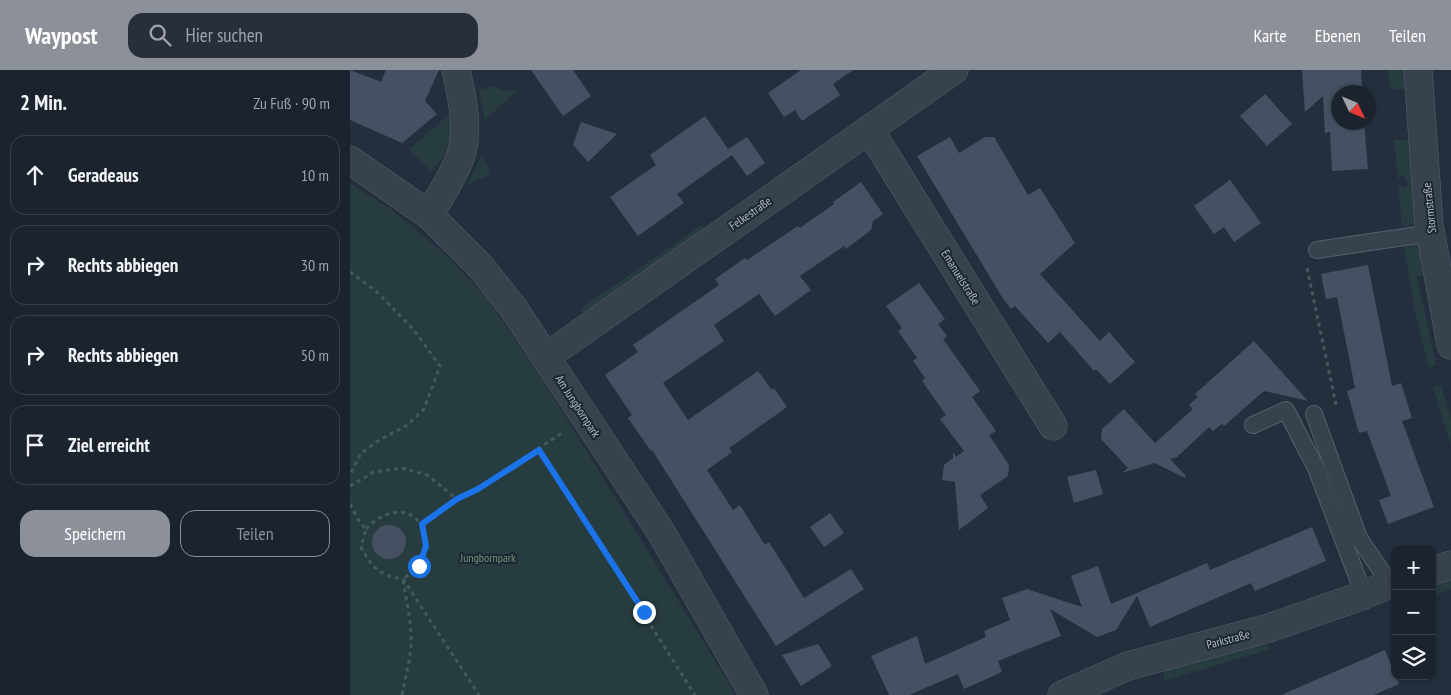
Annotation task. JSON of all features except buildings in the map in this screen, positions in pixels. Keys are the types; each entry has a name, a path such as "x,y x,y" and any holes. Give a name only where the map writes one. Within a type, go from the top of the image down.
{"street":[{"path":"429,215 461,156 464,127 456,70"},
{"name":"Felkestraße","path":"546,357 954,70"},
{"name":"Stormstraße","path":"1418,70 1431,233 1451,345"},
{"name":"Emanuelstraße","path":"869,129 1053,426"},
{"name":"Am Jungbornpark","path":"350,160 429,215 481,267 514,309 661,532 754,695"},
{"path":"1436,570 1451,565"},
{"name":"Parkstraße","path":"1062,695 1128,666 1269,628 1364,595 1391,583"}],"lane":[{"path":"1316,258 1431,233"},
{"path":"1253,425 1286,410 1316,468 1364,595"},
{"path":"1316,419 1359,538 1391,582"}],"path":[{"path":"1316,258 1307,267 1340,420 1316,419"},
{"path":"350,272 376,291 414,330 440,366 424,409 406,426 360,453 350,475"},
{"path":"422,524 457,499 478,489 539,450 695,695"},
{"path":"350,486 374,472 402,468 427,474 457,499"},
{"path":"350,504 358,521 366,529"},
{"path":"403,579 419,566 426,546 422,524 410,514 392,513 375,519 366,529 361,547 371,565 387,576 403,579 479,695"},
{"path":"402,695 411,643 403,579"}],"green space":[{"path":"1388,70 1406,70 1407,89 1390,90"},
{"path":"494,86 505,91 518,90 485,120 479,90"},
{"path":"452,112 453,121 449,144 442,159 431,171 409,149"},
{"path":"1411,139 1417,224 1402,226 1398,186 1405,188 1408,184 1401,175 1398,180 1394,140"},
{"path":"482,154 491,174 467,185 464,191"},
{"name":"Jungbornpark","path":"350,183 392,210 446,255 489,301 541,377 735,695 350,695"},
{"path":"702,225 705,230 584,314 580,309"},
{"path":"1420,244 1424,272 1423,275 1417,277 1436,365 1429,368 1416,318 1404,247"},
{"path":"1441,385 1451,419 1451,446 1433,387"},
{"path":"1451,576 1451,589 1436,595 1436,581"},
{"path":"1258,639 1258,647 1268,644 1270,649 1164,681 1164,667"}],"route":[{"path":"419,566 426,546 422,524 457,499 478,489 539,450 644,612"}]}
